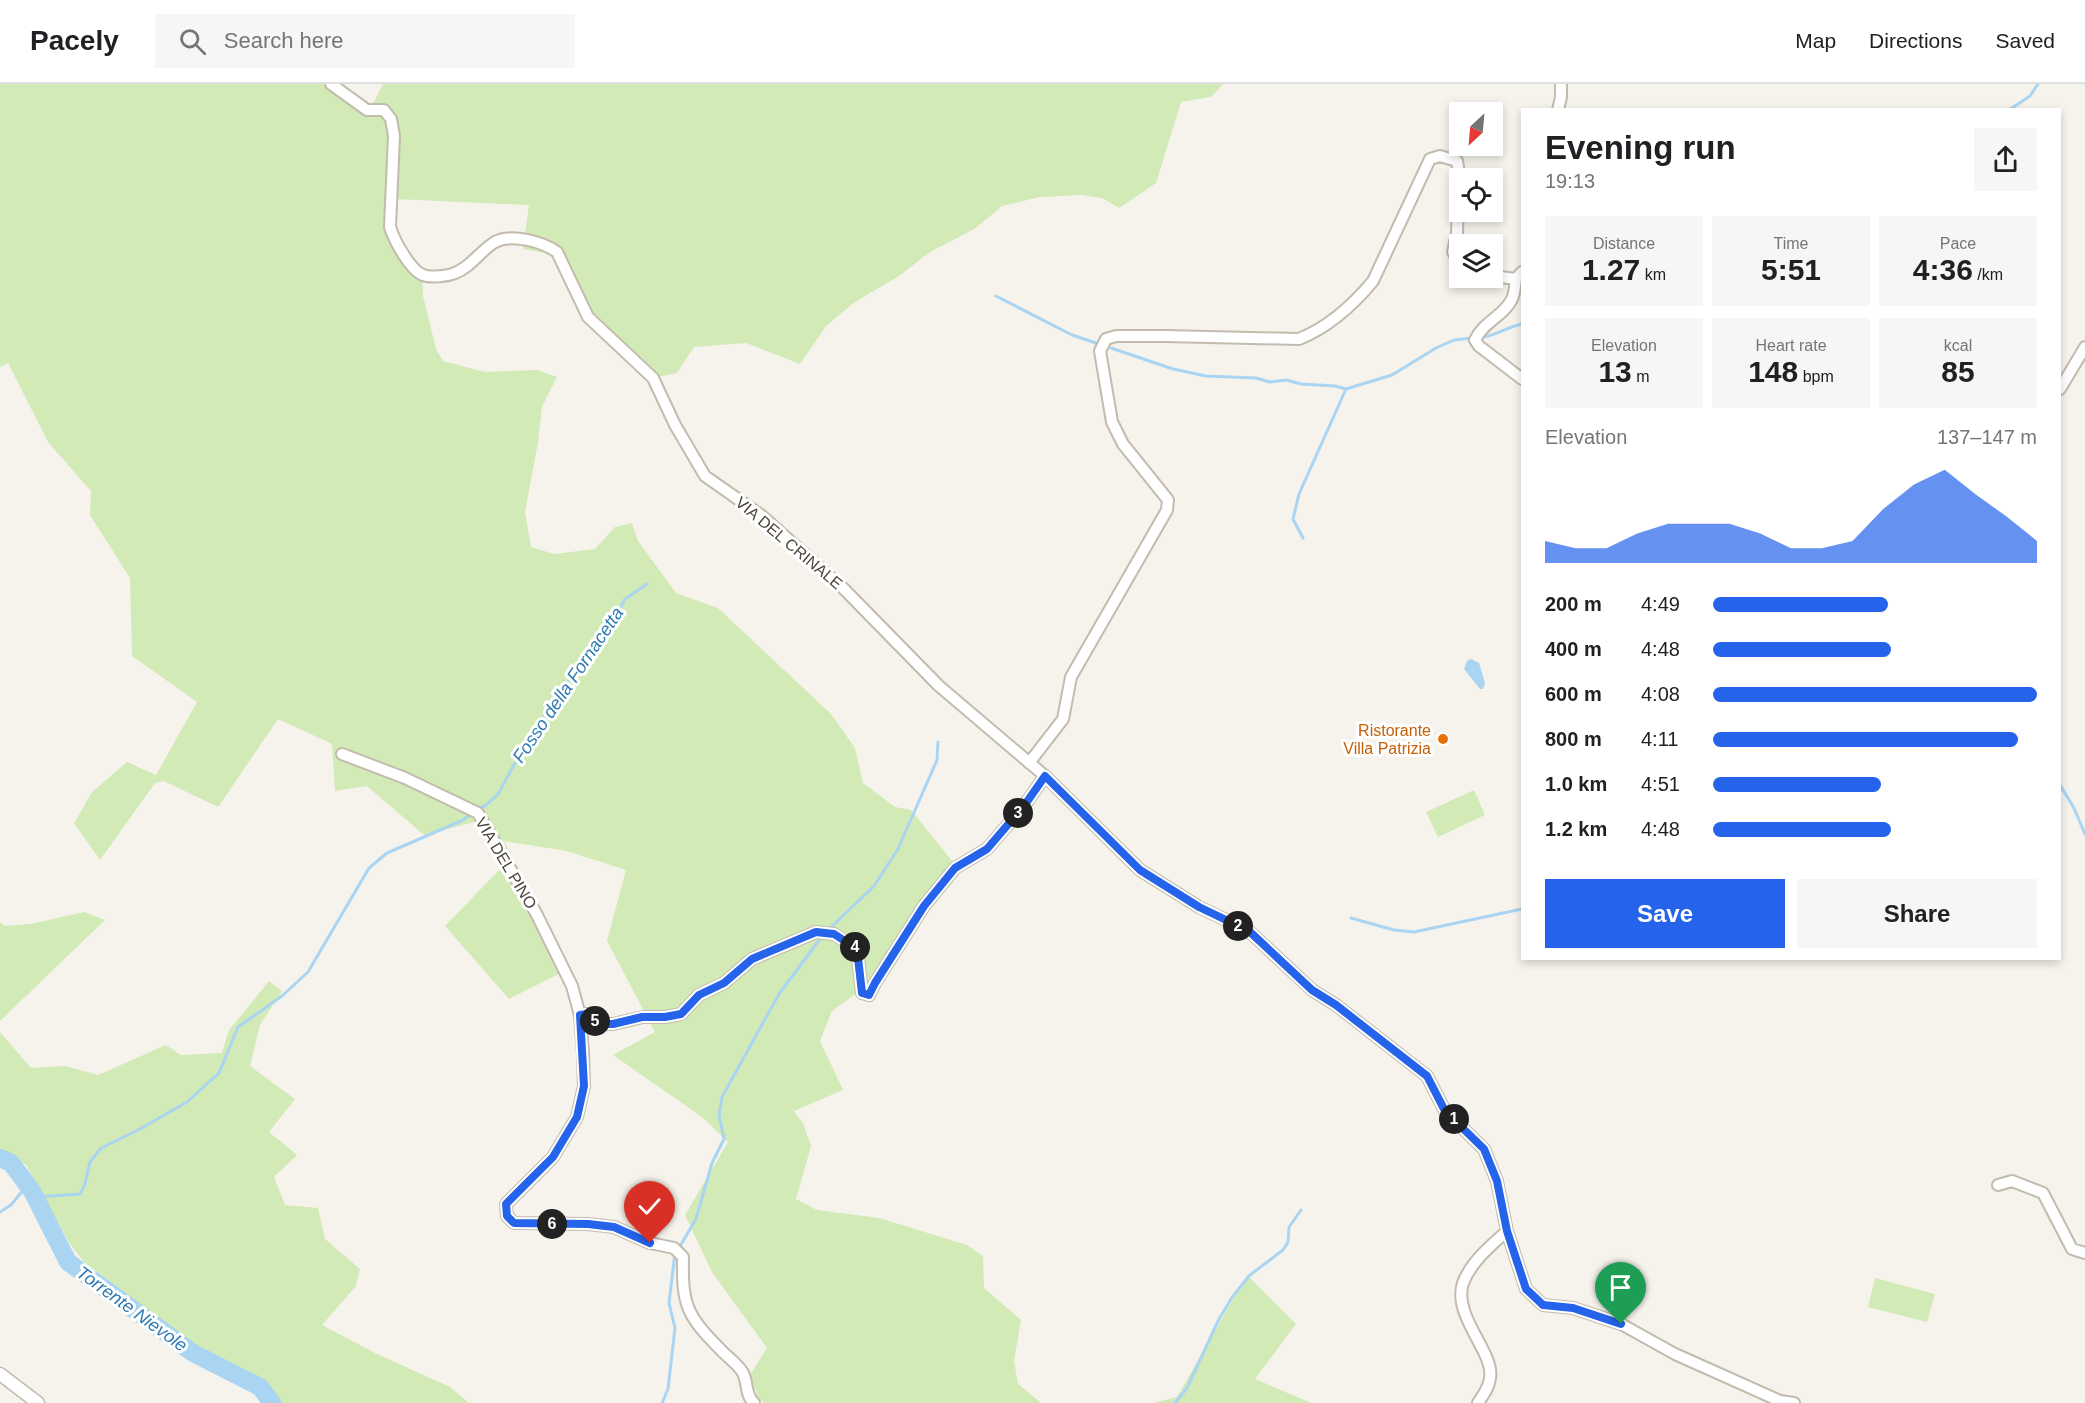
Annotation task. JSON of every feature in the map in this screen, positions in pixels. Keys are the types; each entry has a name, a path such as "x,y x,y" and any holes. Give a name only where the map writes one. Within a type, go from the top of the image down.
{"street":[{"name":"VIA DEL CRINALE","path":"331,84 367,110 384,110 391,119 394,136 390,227 394,240 417,272 426,277 455,273 496,242 512,238 549,246 557,252 588,317 653,378 675,425 705,476 762,516 843,588 939,686 1045,776 1140,870 1199,907 1249,931 1312,990 1336,1005 1427,1076 1445,1111 1484,1149 1497,1181 1507,1231 1526,1289 1543,1305 1573,1308 1621,1324 1696,1364 1780,1401 1794,1403"},
{"path":"1558,108 1561,84"},
{"path":"1029,763 1063,719 1071,677 1167,510 1168,500 1123,444 1112,422 1100,351 1106,339 1116,336 1165,336 1299,339 1319,331 1374,281 1430,159 1440,156 1457,161 1459,173 1457,234"},
{"path":"1503,276 1519,275 1514,296 1511,302 1486,324 1475,340 1479,346 1521,378"},
{"path":"2061,387 2085,347"},
{"name":"VIA DEL PINO","path":"342,754 405,777 478,813 537,915 572,986 580,1015 584,1086 577,1117 553,1157 506,1204 507,1216 514,1223 588,1224 614,1227 650,1243 674,1248 683,1257 682,1278 686,1302 694,1321 742,1372 749,1399 754,1403"},
{"path":"580,1015 587,1014 598,1024 613,1024 642,1017 681,1014 699,995 724,983 752,959 816,932 834,934 857,949 862,993 869,995 924,906 955,868 987,849 1024,806 1045,776"},
{"path":"1998,1185 2012,1181 2043,1193 2072,1249 2085,1253"},
{"path":"1478,1403 1487,1390 1491,1376 1489,1364 1463,1308 1461,1294 1464,1282 1484,1251 1507,1231"},
{"path":"0,1374 38,1403"}],"green space":[{"path":"0,84 323,84 357,108 374,102 383,84 1223,84 1211,97 1181,102 1156,183 1119,208 1102,198 1081,195 1040,197 1002,206 976,228 930,252 899,276 855,302 826,326 800,364 746,343 694,347 677,373 645,380 583,318 569,290 556,255 523,249 529,205 395,199 395,238 422,270 423,296 436,349 443,361 485,372 537,370 557,377 542,407 525,512 531,547 554,554 595,549 615,527 632,523 638,541 676,593 718,608 831,714 855,748 863,783 895,807 911,810 952,861 919,901 869,984 832,1011 820,1041 843,1090 794,1111 803,1123 811,1146 796,1199 817,1210 879,1218 967,1245 983,1256 984,1288 1021,1320 1014,1361 1018,1384 1041,1403 765,1403 759,1400 750,1375 767,1348 712,1272 685,1215 728,1142 702,1117 613,1055 655,1032 607,941 626,870 567,851 504,841 570,968 509,999 445,926 502,867 478,821 424,835 367,786 335,791 332,744 278,719 218,807 164,781 155,783 100,860 74,823 92,792 127,762 156,775 197,702 132,656 130,578 90,515 91,491 48,442 8,363 0,367"},
{"path":"1474,790 1485,815 1438,837 1426,812"},
{"path":"84,912 105,920 0,1021 0,922 5,926 31,924"},
{"path":"269,981 282,991 260,1025 250,1066 295,1099 269,1132 297,1155 274,1177 285,1205 318,1208 325,1239 360,1269 356,1286 322,1325 375,1353 450,1387 469,1403 280,1403 250,1373 194,1344 84,1262 70,1244 26,1165 0,1151 0,1032 31,1068 65,1066 98,1075 166,1045 181,1055 222,1053 229,1030"},
{"path":"1247,1275 1296,1324 1255,1379 1311,1403 1153,1403 1177,1397"},
{"path":"1875,1278 1935,1294 1927,1322 1868,1307"}],"water":[{"path":"1471,659 1479,663 1485,683 1483,689 1480,689 1464,669 1467,661"}],"waterway":[{"path":"2012,108 2030,96 2038,84"},
{"path":"996,296 1072,335 1096,343"},
{"path":"1479,338 1521,324"},
{"path":"1111,348 1173,369 1206,376 1256,378 1270,382 1286,380 1346,389 1392,375 1436,348 1454,340 1473,338"},
{"path":"1303,538 1293,519 1299,494 1346,389"},
{"name":"Fosso della Fornacetta","path":"477,808 485,806 498,794 515,763 528,747 539,723 563,688 608,632 625,599 647,584"},
{"path":"828,930 874,886 898,849 937,760 938,742"},
{"path":"2061,787 2074,808 2085,834"},
{"name":"Fosso della Fornacetta","path":"35,1197 80,1194 90,1162 101,1148 187,1102 219,1073 238,1027 282,996 308,972 369,868 387,853 461,821 473,813"},
{"path":"1351,918 1394,930 1414,932 1521,909"},
{"path":"679,1248 696,1219 712,1163 724,1139 719,1115 722,1097 779,994 823,935"},
{"name":"Torrente Nievole","path":"0,1158 11,1163 32,1191 68,1262 193,1353 260,1387 272,1403"},
{"path":"0,1212 11,1205 27,1185"},
{"path":"1175,1403 1187,1388 1219,1319 1233,1296 1250,1275 1283,1250 1288,1242 1289,1227 1301,1210"},
{"path":"662,1403 668,1389 675,1328 669,1303 675,1253"}],"place":[{"name":"Ristorante Villa Patrizia","path":"1443,739"}],"route":[{"path":"650,1243 614,1227 588,1224 514,1223 507,1216 506,1204 553,1157 577,1117 584,1086 580,1015 587,1014 598,1024 613,1024 642,1017 681,1014 699,995 724,983 752,959 816,932 834,934 857,949 862,993 869,995 924,906 955,868 987,849 1024,806 1045,776 1140,870 1199,907 1249,931 1312,990 1336,1005 1427,1076 1445,1111 1484,1149 1497,1181 1507,1231 1526,1289 1543,1305 1573,1308 1621,1324"}]}
